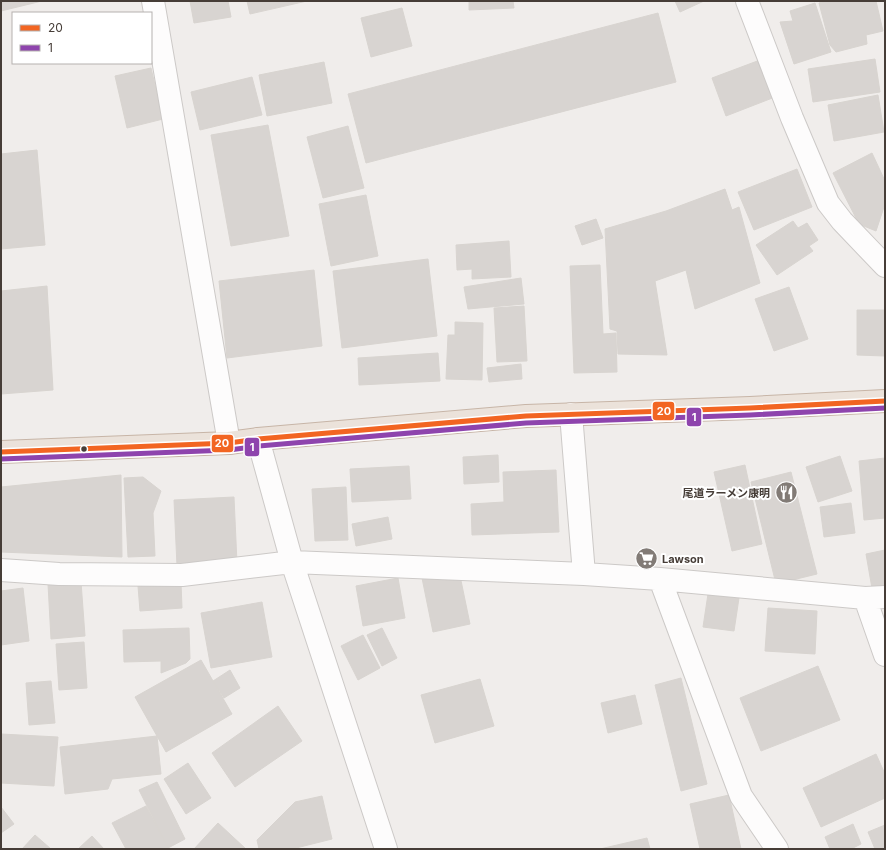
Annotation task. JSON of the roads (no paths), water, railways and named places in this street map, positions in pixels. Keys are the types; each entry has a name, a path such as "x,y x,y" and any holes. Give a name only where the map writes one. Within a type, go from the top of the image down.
{"highway":[{"path":"1,452 229,443 258,439 526,416 750,408 885,401"}],"street":[{"path":"153,1 229,443"},
{"path":"747,1 792,118 828,203 842,221 885,266"},
{"path":"571,414 584,574"},
{"path":"258,439 292,562 386,849"},
{"path":"1,570 59,574 182,575 292,562 584,574 660,579 875,598 885,655"},
{"path":"660,579 741,796 777,849"}],"place":[{"name":"尾道ラーメン康明","path":"786,493"},
{"name":"Lawson","path":"646,559"}]}
